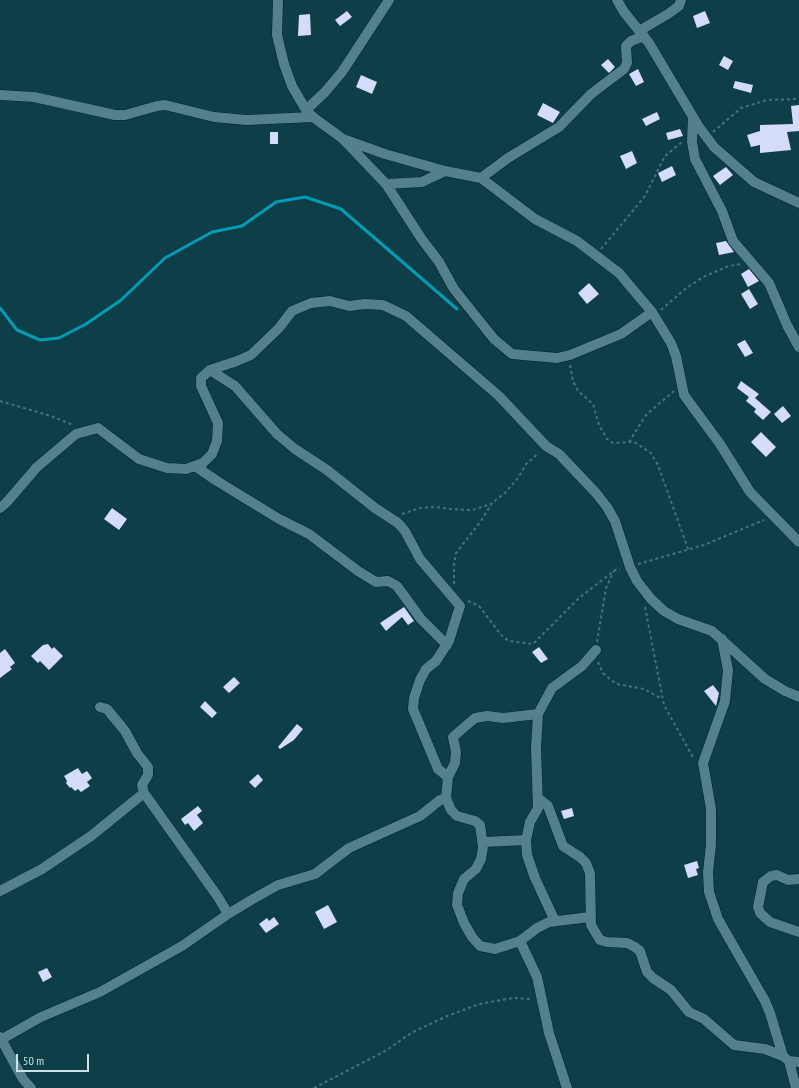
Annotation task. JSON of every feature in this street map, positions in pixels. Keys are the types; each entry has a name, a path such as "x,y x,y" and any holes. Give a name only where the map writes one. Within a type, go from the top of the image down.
{"street":[{"path":"278,0 277,34 284,64 292,86 310,113 343,139 386,184 421,238 439,262 454,289 494,339 512,354 557,358 570,355 621,334 653,314"},
{"path":"0,94 34,98 115,115 125,115 165,105 214,117 246,120 310,113 342,72 389,0"},
{"path":"617,0 642,34 707,138 720,154 743,173 765,188 799,203"},
{"path":"481,178 508,158 559,128 591,94 624,69 627,63 626,46 631,40 642,34 679,6 681,0"},
{"path":"693,117 692,142 695,159 722,212 732,241 736,247 754,264 772,287 787,325 799,348"},
{"path":"343,139 385,154 445,171 481,178 535,219 554,228 597,254 620,273 653,314 671,343 676,356 681,387 684,395 720,444 750,492 799,542"},
{"path":"386,184 422,182 434,178 445,171"},
{"path":"0,508 37,467 76,434 98,428 139,459 167,468 186,468 203,463 212,454 216,441 218,423 201,386 201,378 210,370 237,362 251,355 279,328 292,311 311,303 330,301 349,306 365,304 383,305 406,316 499,396 546,446 559,454 607,507 621,537 630,567 642,587 664,611 678,619 712,631 722,638 747,664 765,679 785,691 799,697"},
{"path":"210,370 235,386 277,434 295,449 327,470 390,519 398,523 405,531 420,559 460,606 447,645 436,661 426,669 420,680 414,698 413,709 438,769 448,777"},
{"path":"195,466 279,519 309,534 358,571 376,582 388,581 397,586 421,619 447,645"},
{"path":"722,638 728,670 725,701 703,763 711,809 711,845 708,872 709,892 718,919 765,1001 790,1060 796,1088"},
{"path":"555,921 534,878 527,855 526,840 530,822 538,808 536,748 538,714 552,688 582,666 596,650"},
{"path":"100,707 108,709 121,726 136,752 148,767 148,775 142,785 144,793 218,896 228,914"},
{"path":"538,714 503,718 487,716 476,718 453,737 456,752 454,763 448,777 446,798 451,810 457,816 476,821 480,825 483,842 481,859 476,869 464,879 458,893 457,905 464,923 472,937 480,946 495,949 520,941 537,928 555,921 590,917"},
{"path":"0,891 42,869 91,836 144,793"},
{"path":"31,1088 23,1080 1,1038 47,1014 100,992 164,957 228,914 278,885 314,874 349,848 420,816 440,800 446,798"},
{"path":"538,798 548,806 563,846 580,857 586,863 590,874 591,925 600,940 607,942 627,943 635,947 640,951 647,972 650,975 671,990 690,1012 704,1020 734,1045 765,1049 790,1060"},
{"path":"483,842 526,840"},
{"path":"799,879 788,880 777,875 771,876 763,882 758,907 760,913 770,922 799,932"},
{"path":"520,941 537,977 549,1033 567,1088"}],"path":[{"path":"707,138 741,108 767,100 796,99"},
{"path":"597,254 646,196 665,156 684,141"},
{"path":"653,314 703,276 729,266 745,263 754,264"},
{"path":"570,355 570,370 573,381 578,391 593,404 602,432 613,443 634,442 651,453 658,466 688,550"},
{"path":"629,442 646,415 661,400 681,387"},
{"path":"0,401 51,416 86,431"},
{"path":"456,587 454,565 456,553 481,521 492,503 518,478 526,464 546,446"},
{"path":"390,519 420,508 436,507 472,510 492,503"},
{"path":"460,606 459,598 475,603 491,620 502,636 509,641 533,644 578,598 615,570 688,550 774,516"},
{"path":"615,570 606,588 602,604 596,650 598,661 603,673 617,684 644,689 663,699"},
{"path":"642,587 663,699 690,752 704,775"},
{"path":"314,1088 387,1050 411,1033 445,1017 479,1004 513,998 542,1000"}],"building":[{"path":"347,11 352,17 340,26 335,20"},
{"path":"705,11 710,23 697,28 693,16"},
{"path":"310,14 311,35 298,36 299,15"},
{"path":"724,56 733,61 728,70 719,65"},
{"path":"608,59 615,67 609,73 601,65"},
{"path":"638,69 644,82 636,86 629,74"},
{"path":"361,75 377,82 372,94 356,87"},
{"path":"735,81 753,85 751,93 733,88"},
{"path":"543,103 560,112 553,123 537,115"},
{"path":"799,105 799,131 787,132 791,150 760,153 760,145 751,147 747,135 760,131 760,125 793,124 791,106"},
{"path":"657,112 660,119 646,126 642,119"},
{"path":"680,129 683,136 668,140 666,133"},
{"path":"270,132 278,132 278,144 270,144"},
{"path":"632,151 637,163 626,169 620,156"},
{"path":"672,166 676,175 662,182 658,173"},
{"path":"726,167 733,175 720,185 713,176"},
{"path":"726,241 734,252 719,255 716,243"},
{"path":"749,269 759,281 748,287 741,274"},
{"path":"589,283 599,294 587,304 578,293"},
{"path":"749,289 758,304 750,309 741,294"},
{"path":"745,340 753,353 745,357 737,344"},
{"path":"741,381 759,394 755,398 771,412 763,420 754,412 756,409 746,401 749,397 737,388"},
{"path":"783,406 791,416 782,423 774,414"},
{"path":"761,432 776,447 766,457 751,442"},
{"path":"112,508 127,519 119,530 104,519"},
{"path":"404,607 414,621 408,625 402,617 386,631 380,623"},
{"path":"48,644 52,649 54,647 63,656 49,670 40,661 38,663 31,656 43,645"},
{"path":"539,647 548,659 541,663 532,652"},
{"path":"5,649 15,663 10,667 12,669 0,678 0,653"},
{"path":"234,677 240,683 229,693 223,687"},
{"path":"713,685 719,693 716,706 704,691"},
{"path":"205,701 217,713 212,718 200,707"},
{"path":"297,724 303,729 294,740 280,749 278,747"},
{"path":"78,768 82,774 87,771 92,778 87,782 90,786 81,792 78,789 75,791 71,787 70,788 66,783 67,781 64,776"},
{"path":"258,774 263,780 255,788 249,782"},
{"path":"198,806 202,811 197,815 203,823 194,831 188,823 185,825 181,819"},
{"path":"572,808 574,816 564,819 561,811"},
{"path":"697,861 699,868 696,869 698,875 688,878 684,865"},
{"path":"328,905 337,922 324,929 315,912"},
{"path":"274,917 279,924 266,933 259,924 267,918 269,921"},
{"path":"47,968 52,977 43,982 38,972"}],"waterway":[{"path":"0,308 17,330 40,340 59,338 86,324 121,300 165,258 212,232 242,226 276,202 305,197 341,209 457,309"}]}
